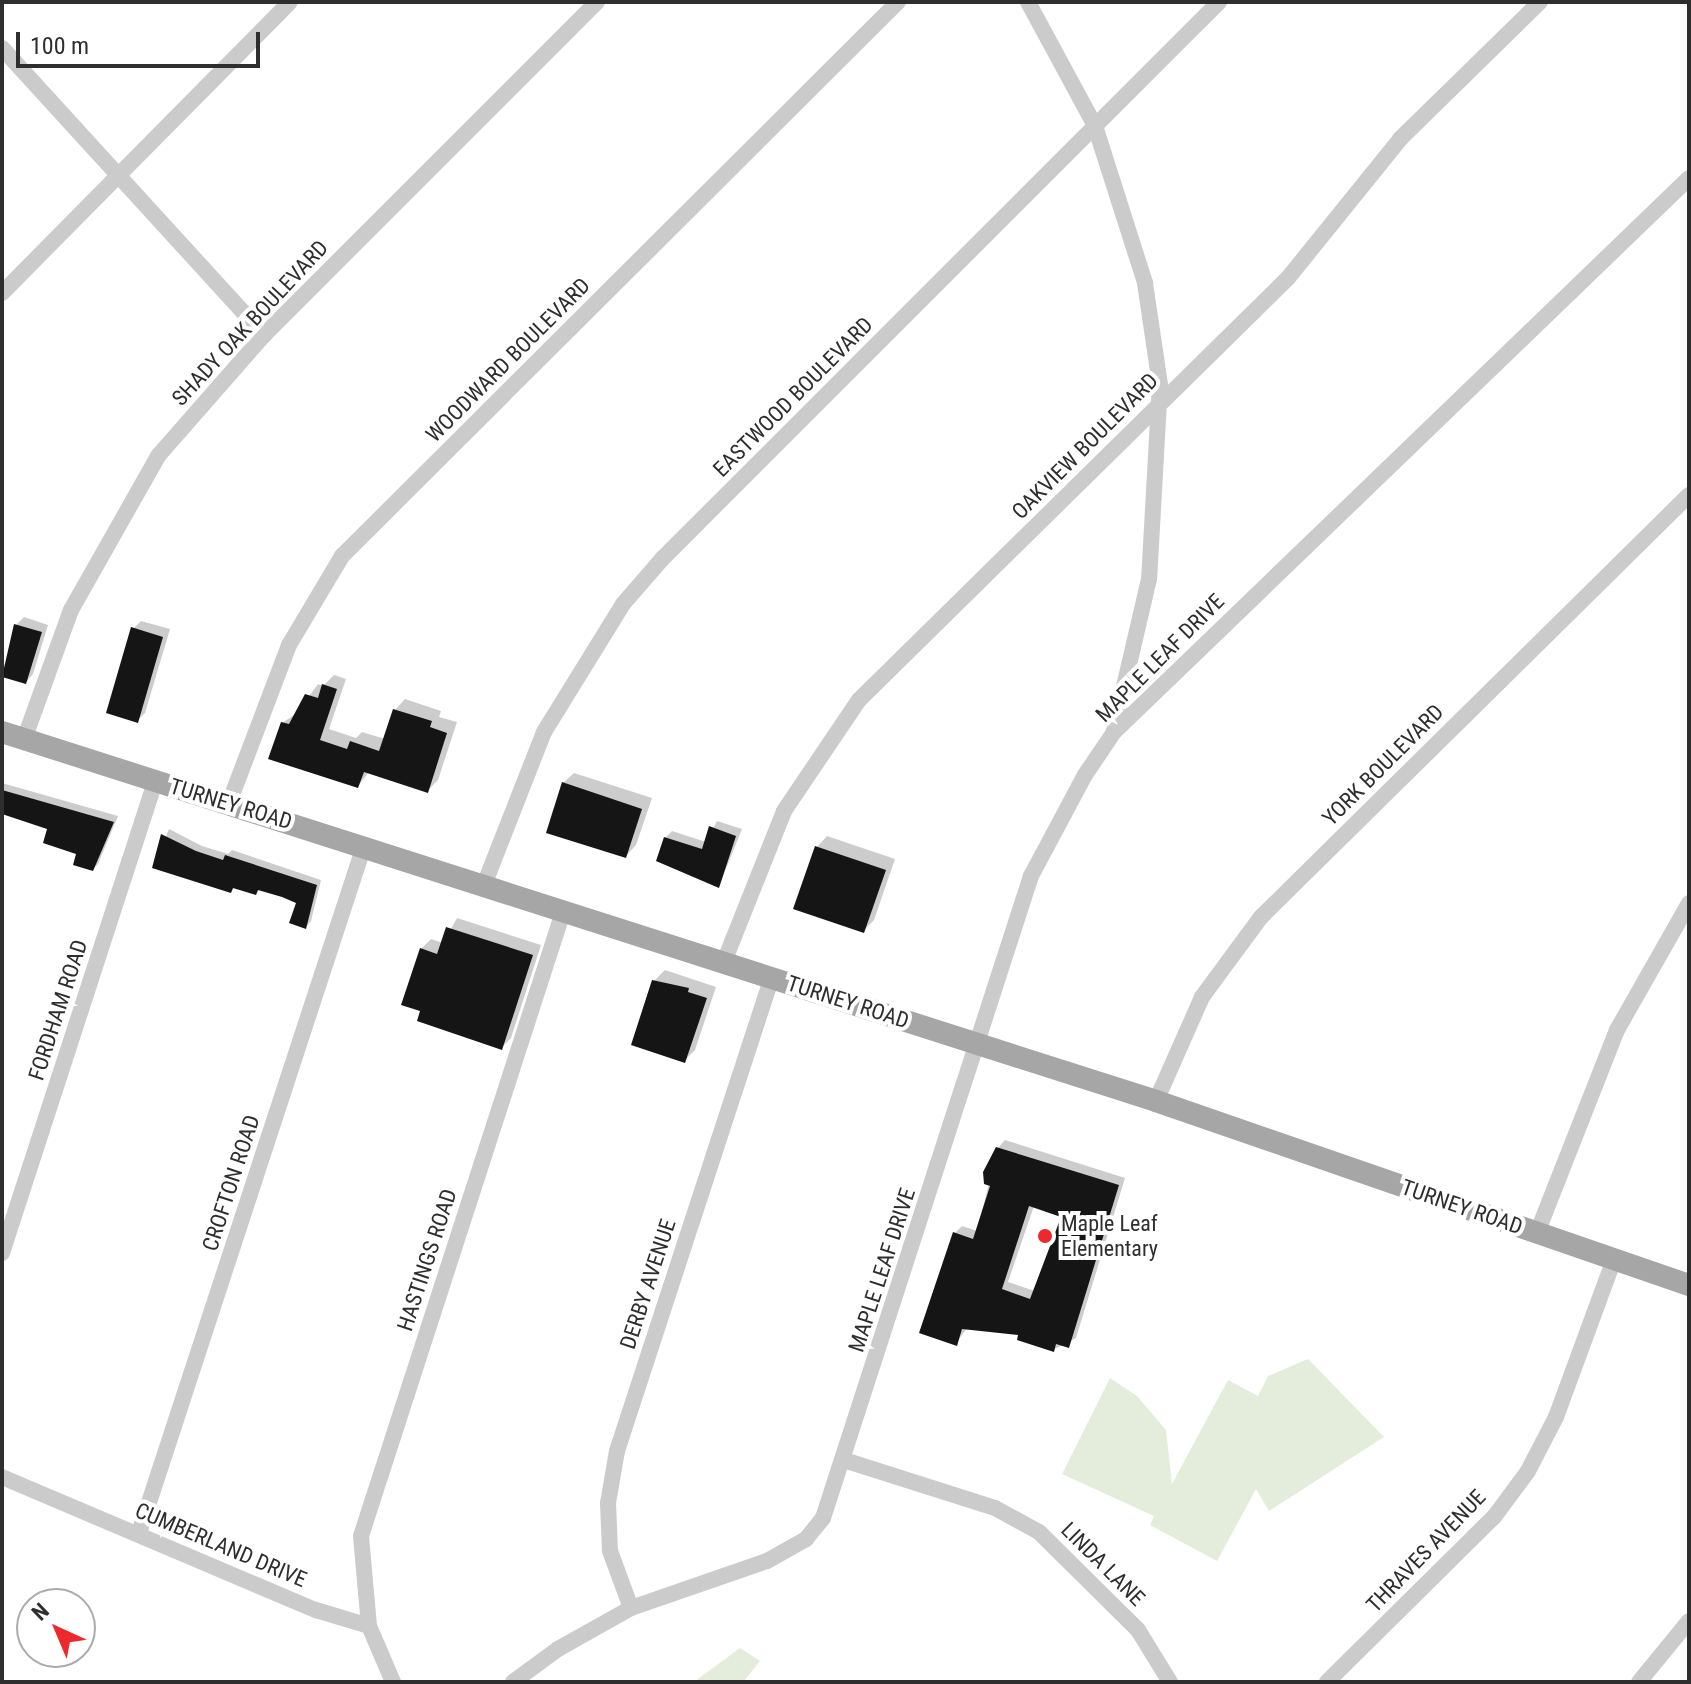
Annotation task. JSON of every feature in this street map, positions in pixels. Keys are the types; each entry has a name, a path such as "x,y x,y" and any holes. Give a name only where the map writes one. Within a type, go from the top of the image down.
{"main road":[{"name":"TURNEY ROAD","path":"2,732 1156,1101 1613,1262 1689,1285"}],"street":[{"path":"2,293 290,2"},
{"name":"SHADY OAK BOULEVARD","path":"25,737 71,610 112,530 158,456 264,335 597,2"},
{"name":"WOODWARD BOULEVARD","path":"229,803 289,645 342,556 898,2"},
{"path":"1028,2 1095,126 1145,283 1162,400 1149,579 1114,732"},
{"name":"EASTWOOD BOULEVARD","path":"484,885 544,732 623,604 1219,2"},
{"name":"OAKVIEW BOULEVARD","path":"724,962 784,811 844,718 1288,278 1400,139 1540,2"},
{"path":"2,48 119,172 264,335"},
{"name":"MAPLE LEAF DRIVE","path":"631,1608 767,1561 806,1539 823,1518 1031,876 1114,732 1689,178"},
{"name":"YORK BOULEVARD","path":"1156,1101 1202,997 1261,917 1689,495"},
{"name":"FORDHAM ROAD","path":"2,1253 155,781"},
{"name":"CROFTON ROAD","path":"139,1533 364,846"},
{"path":"1537,1233 1617,1030 1689,903"},
{"name":"HASTINGS ROAD","path":"369,1626 361,1536 563,912"},
{"name":"DERBY AVENUE","path":"631,1608 610,1551 608,1503 617,1451 772,978"},
{"name":"THRAVES AVENUE","path":"1327,1682 1494,1517 1528,1471 1556,1417 1613,1262"},
{"name":"LINDA LANE","path":"844,1460 995,1508 1039,1532 1138,1630 1170,1682"},
{"name":"CUMBERLAND DRIVE","path":"2,1477 316,1610 369,1626"},
{"path":"513,1682 558,1649 631,1608"},
{"path":"1639,1682 1689,1621"},
{"path":"369,1626 393,1682"}],"green space":[{"path":"1308,1359 1384,1437 1269,1511 1256,1489 1217,1561 1150,1525 1154,1516 1062,1474 1110,1378 1137,1396 1166,1430 1172,1484 1228,1380 1258,1396 1268,1376"},
{"path":"740,1648 760,1661 743,1682 694,1682"}],"building":[{"path":"14,624 42,632 26,684 2,677"},
{"path":"131,627 163,637 138,723 106,713"},
{"path":"322,684 337,689 320,740 347,749 350,741 379,751 393,709 432,721 430,727 447,733 428,793 364,772 358,788 268,759 281,722 289,724 305,694 318,698"},
{"path":"562,782 642,809 626,858 546,833"},
{"path":"2,790 114,822 93,871 73,865 76,854 43,843 47,829 2,814"},
{"path":"709,826 736,836 719,888 656,861 664,837 702,849"},
{"path":"161,834 223,860 225,855 317,885 306,929 289,923 296,903 282,897 258,890 256,895 233,888 231,893 152,868"},
{"path":"815,846 886,870 864,933 793,909"},
{"path":"446,927 533,955 502,1050 417,1021 420,1011 401,1005 420,948 437,954"},
{"path":"652,980 689,988 688,992 707,998 685,1063 631,1045"},
{"path":"996,1147 1119,1185 1069,1348 1056,1344 1054,1352 1017,1340 1018,1335 962,1329 957,1346 919,1333 953,1232 973,1239 990,1186 984,1184 983,1172","holes":["1029,1206 1061,1217 1030,1299 1002,1289"]}],"place":[{"name":"Maple Leaf Elementary","path":"1045,1236"}]}
